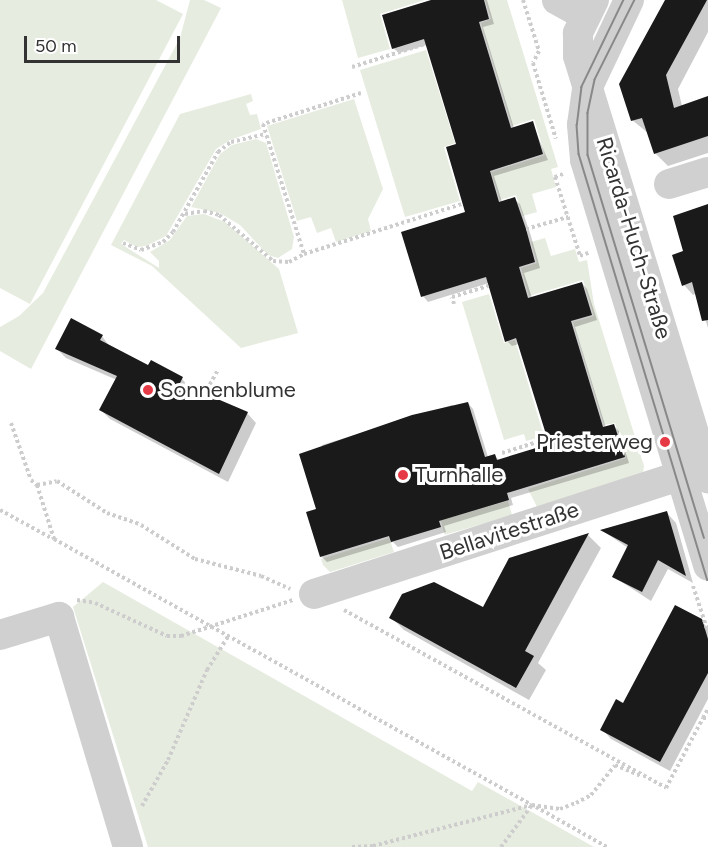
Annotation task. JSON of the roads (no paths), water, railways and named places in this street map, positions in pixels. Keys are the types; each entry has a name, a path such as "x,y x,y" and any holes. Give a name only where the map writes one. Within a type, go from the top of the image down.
{"street":[{"path":"557,0 590,8"},
{"path":"587,87 629,0"},
{"name":"Ricarda-Huch-Straße","path":"590,8 577,44 587,87 700,473 708,566"},
{"path":"669,184 708,172"},
{"name":"Bellavitestraße","path":"314,594 700,473"},
{"path":"0,635 63,609 126,842"}],"tram line":[{"path":"624,0 582,87 577,125 579,154 708,580"},
{"path":"635,0 595,80 588,113 588,155 704,538"}],"place":[{"name":"Sonnenblume","path":"148,390"},
{"name":"Priesterweg","path":"665,442"},
{"name":"Turnhalle","path":"403,475"}]}
